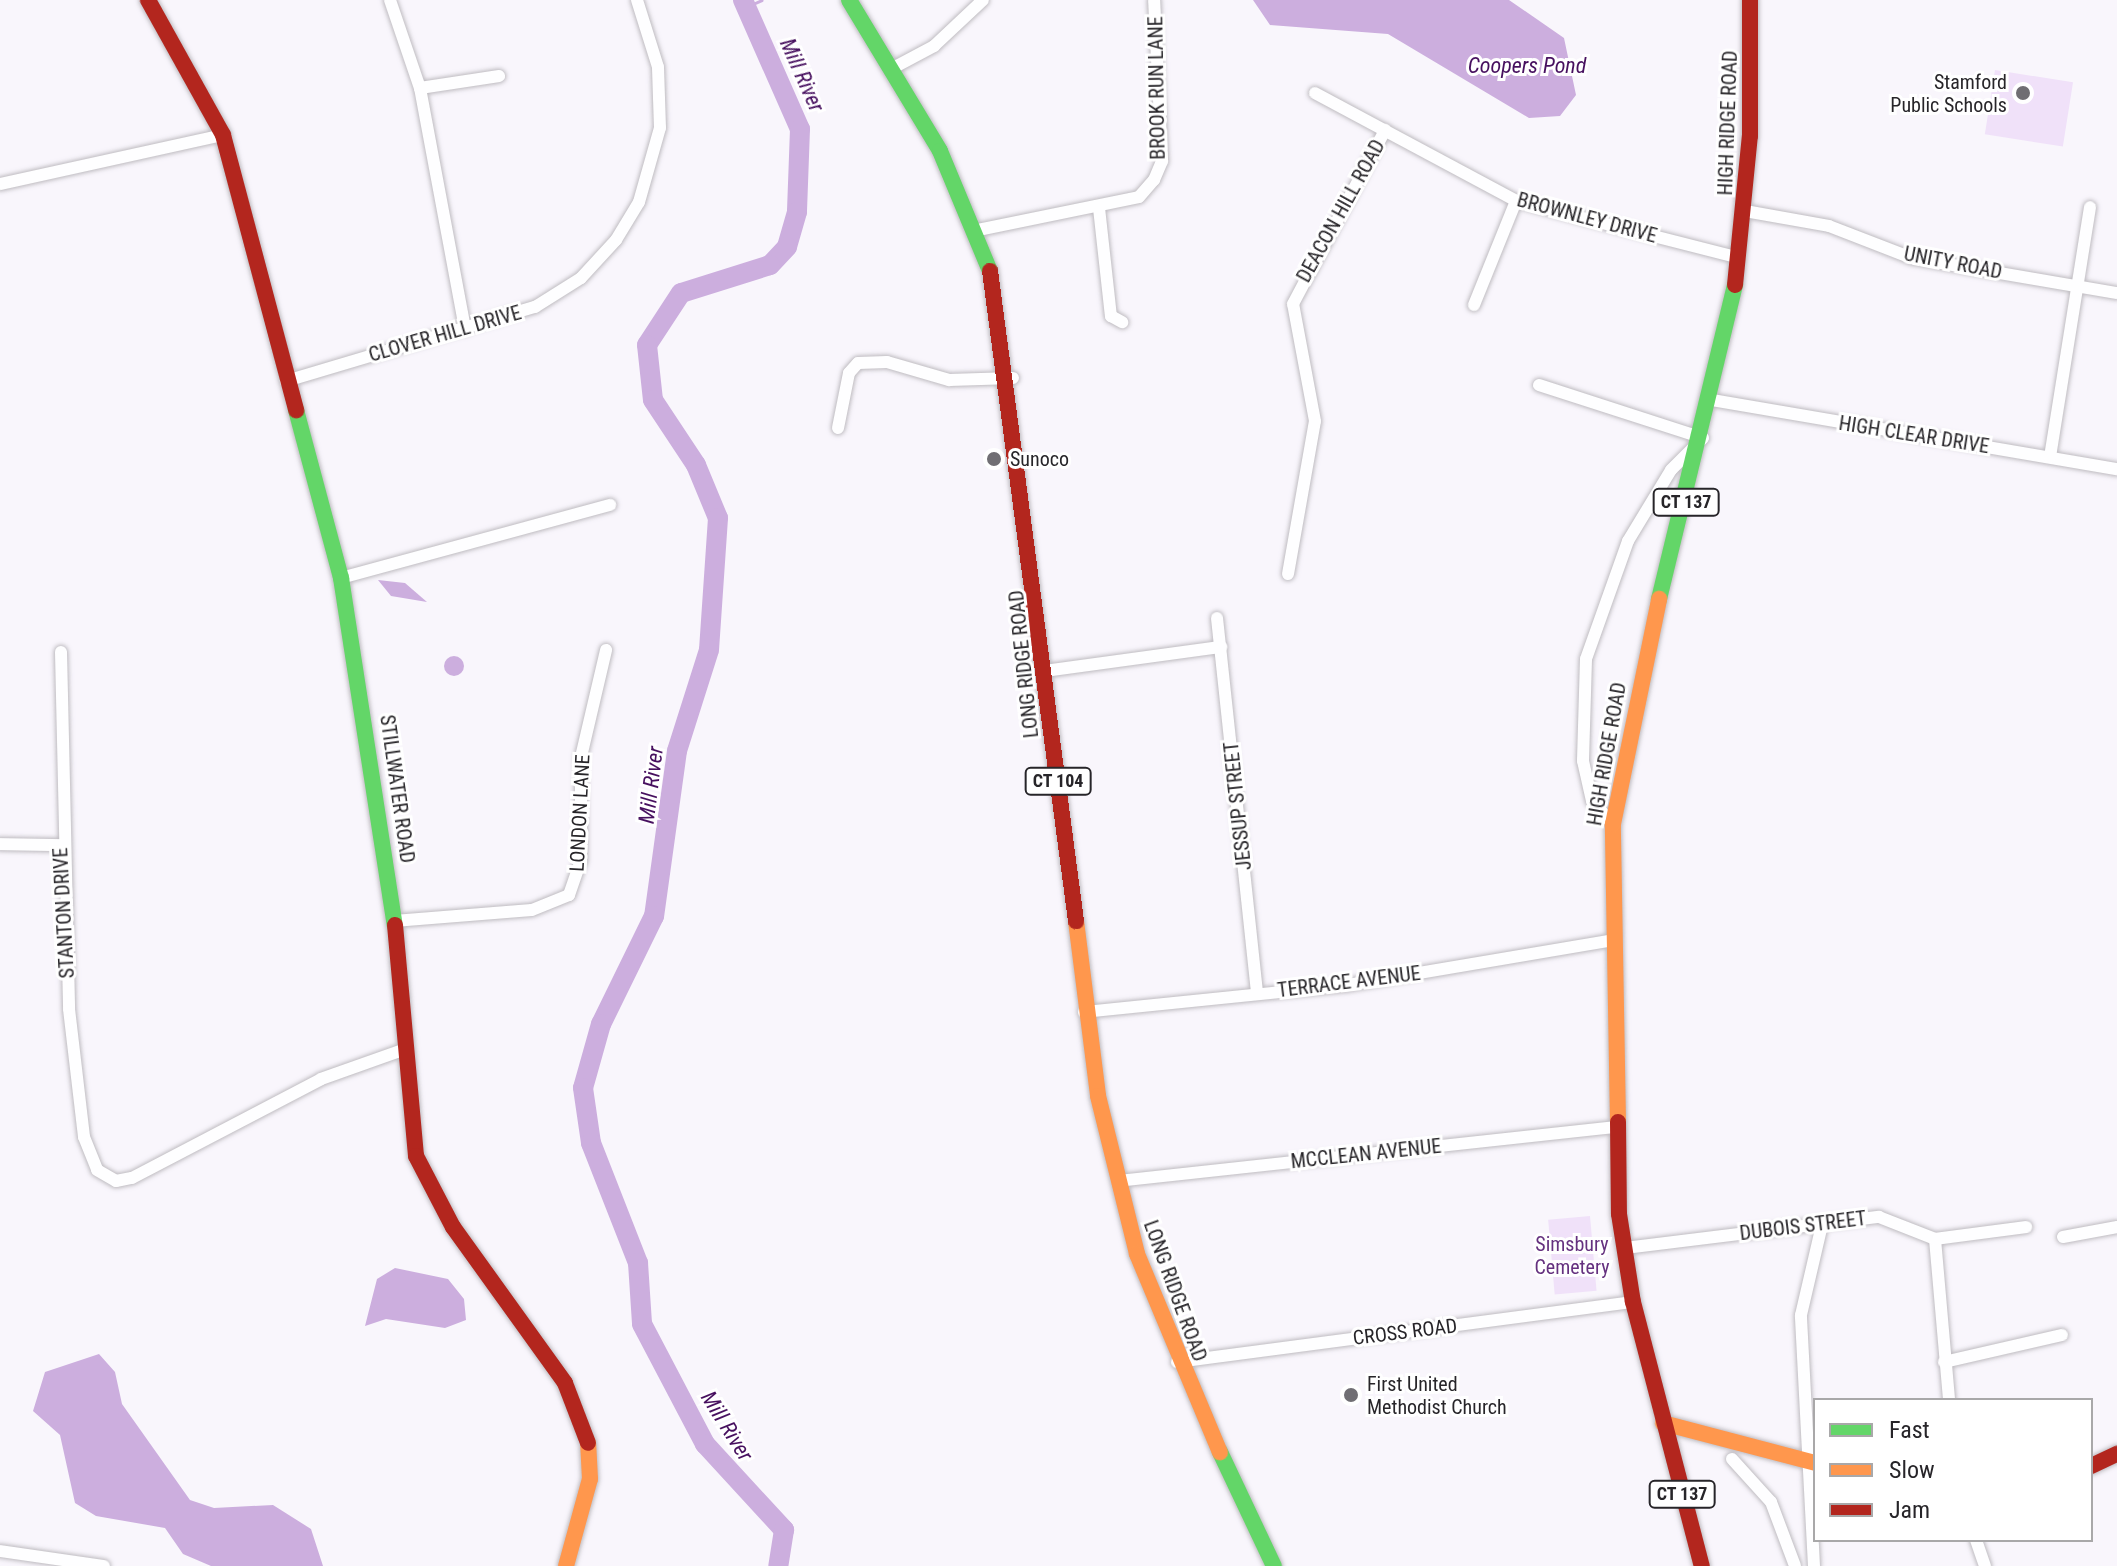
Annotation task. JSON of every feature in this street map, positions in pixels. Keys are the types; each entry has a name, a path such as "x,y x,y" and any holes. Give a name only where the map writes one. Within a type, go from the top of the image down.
{"main road":[{"name":"STILLWATER ROAD","path":"148,0 223,135 286,381 341,578 374,757 394,921 411,1135 429,1188 565,1383 587,1428 590,1479 566,1566"},
{"name":"LONG RIDGE ROAD","path":"849,0 891,69 978,230 1013,378 1084,1012 1118,1181 1177,1362 1274,1566"},
{"name":"HIGH RIDGE ROAD","path":"1702,1566 1633,1302 1625,1248 1615,1127 1613,824 1627,729 1703,438 1739,258 1745,211 1750,0"},
{"path":"1663,1423 1813,1463"},
{"path":"2093,1465 2117,1454"}],"street":[{"path":"390,0 420,88 465,329"},
{"name":"CLOVER HILL DRIVE","path":"286,381 535,307 581,278 639,202 662,93 637,0"},
{"path":"891,69 934,46 983,0"},
{"name":"BROOK RUN LANE","path":"978,230 1099,208 1139,197 1162,161 1154,0"},
{"path":"420,88 499,76"},
{"name":"BROWNLEY DRIVE","path":"1315,93 1516,201 1739,258"},
{"name":"DEACON HILL ROAD","path":"1288,574 1315,421 1293,304 1385,130"},
{"path":"0,184 223,135"},
{"path":"1474,305 1516,201"},
{"path":"2050,457 2090,207"},
{"path":"1099,208 1111,316 1122,322"},
{"name":"UNITY ROAD","path":"1745,211 1829,226 1912,258 2117,293"},
{"path":"838,428 849,373 858,363 887,362 949,380 1013,378"},
{"path":"1539,385 1703,438 1671,470 1628,541 1586,659 1583,761 1592,801 1613,824"},
{"name":"HIGH CLEAR DRIVE","path":"1712,400 2117,469"},
{"path":"341,578 610,505"},
{"name":"JESSUP STREET","path":"1217,618 1257,994"},
{"path":"1045,671 1221,647"},
{"name":"LONDON LANE","path":"394,921 532,910 569,895 581,861 581,757 606,650"},
{"name":"STANTON DRIVE","path":"61,652 60,845 69,1009 84,1137 97,1170 116,1181 132,1178 321,1079 403,1050"},
{"path":"0,844 60,845"},
{"name":"TERRACE AVENUE","path":"1084,1012 1257,994 1613,940"},
{"name":"MCCLEAN AVENUE","path":"1118,1181 1615,1127"},
{"name":"DUBOIS STREET","path":"1625,1248 1879,1217 1935,1239 2026,1227"},
{"path":"1813,1463 1801,1315 1822,1225"},
{"path":"2063,1237 2117,1227"},
{"path":"1935,1239 1949,1398"},
{"name":"CROSS ROAD","path":"1177,1362 1633,1302"},
{"path":"1944,1362 2062,1335"},
{"path":"1732,1459 1771,1502 1795,1566"},
{"path":"1814,1542 1814,1566"},
{"path":"1977,1542 1985,1566"},
{"path":"0,1551 104,1566"}],"green space":[{"path":"1995,70 2073,82 2063,147 1985,134"},
{"name":"Simsbury Cemetery","path":"1590,1216 1597,1291 1555,1294 1548,1220"}],"water":[{"name":"Coopers Pond","path":"1253,0 1509,0 1564,38 1576,95 1560,116 1529,118 1388,34 1270,25"},
{"path":"378,580 405,583 427,602 391,596"},
{"path":"454,656 461,659 464,666 461,673 454,676 447,673 444,666 447,659"},
{"path":"395,1268 448,1279 464,1299 466,1320 445,1328 386,1319 365,1326 377,1279"},
{"path":"99,1354 115,1372 122,1404 190,1500 214,1508 273,1505 311,1529 323,1566 211,1566 183,1554 165,1528 96,1516 75,1503 60,1435 33,1411 45,1372"}],"waterway":[{"name":"Mill River","path":"743,0 800,129 797,212 787,247 770,265 681,293 647,345 653,400 696,465 718,518 709,650 677,751 654,916 601,1024 583,1088 591,1143 638,1263 642,1324 705,1444 784,1530 778,1566"},
{"path":"746,7 762,0"}],"traffic: fast":[{"path":"849,0 940,151 990,271"},
{"path":"1659,599 1735,285"},
{"path":"296,410 341,578 395,925"},
{"path":"1220,1452 1274,1566"}],"traffic: slow":[{"path":"1618,1122 1613,824 1659,599"},
{"path":"1076,921 1098,1096 1137,1254 1220,1452"},
{"path":"1663,1423 1813,1462"},
{"path":"566,1566 590,1479 588,1443"}],"traffic: jam":[{"path":"148,0 223,135 296,410"},
{"path":"1735,285 1750,136 1750,0"},
{"path":"990,271 1076,921"},
{"path":"395,925 416,1156 453,1227 565,1383 588,1443"},
{"path":"1618,1122 1619,1214 1633,1302 1702,1566"},
{"path":"2093,1465 2117,1454"}],"place":[{"name":"Stamford Public Schools","path":"2023,93"},
{"name":"Sunoco","path":"994,459"},
{"name":"First United Methodist Church","path":"1351,1395"}]}
